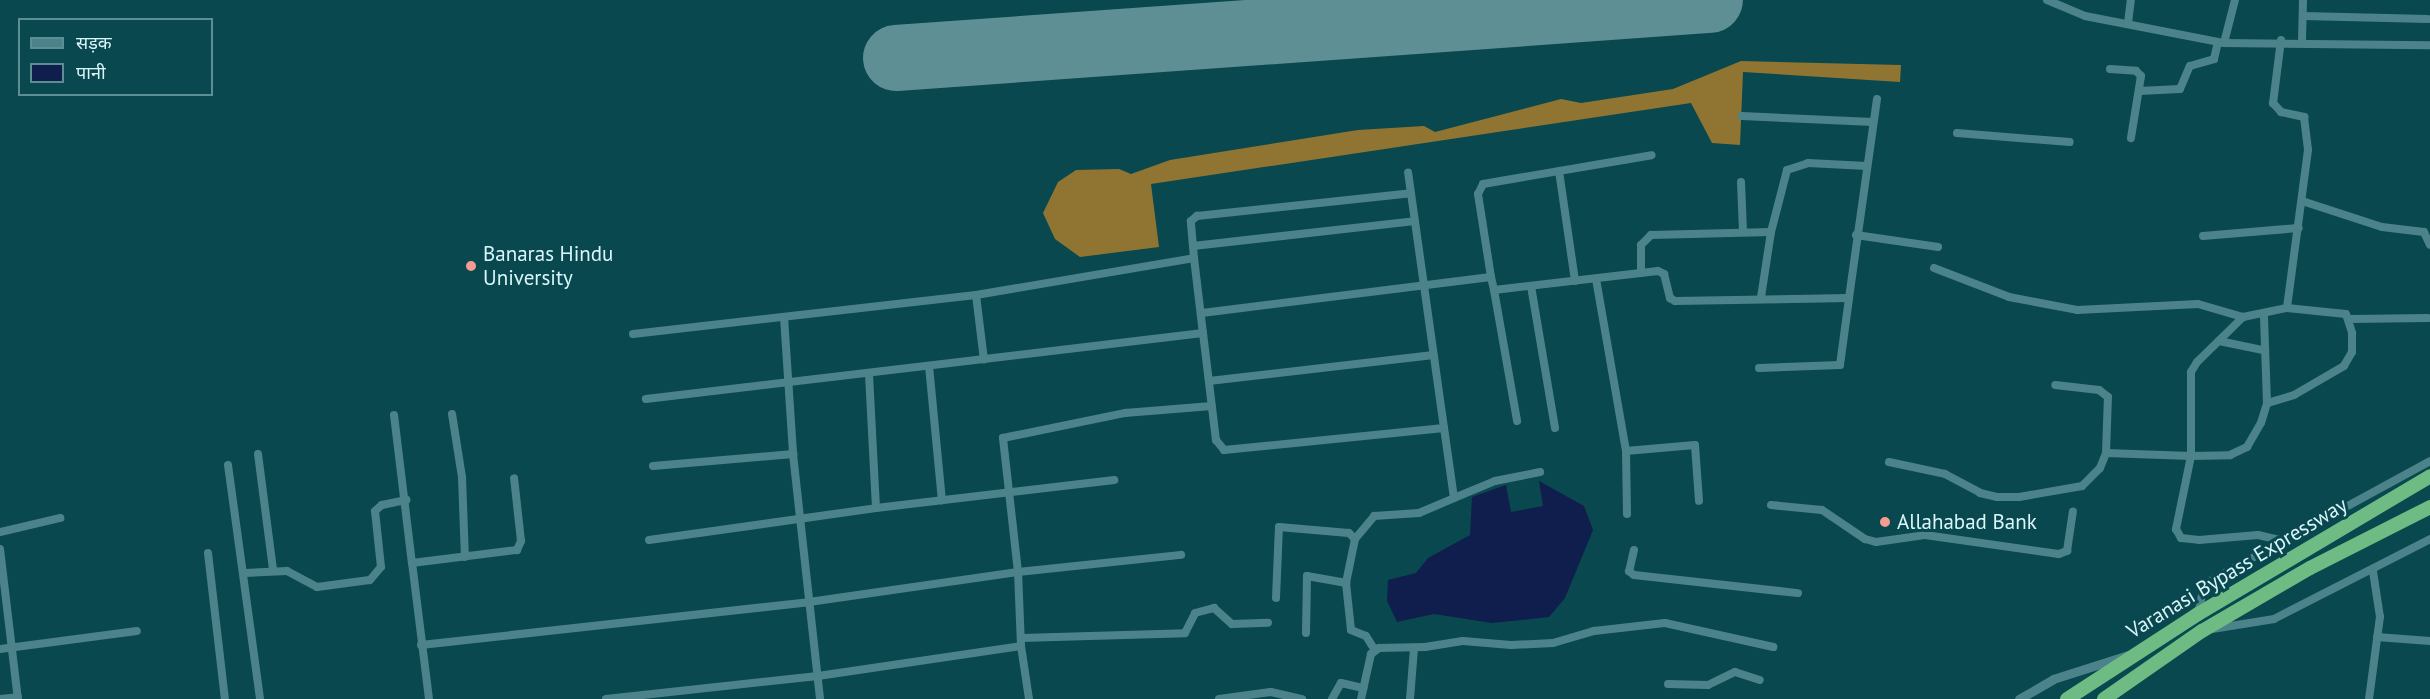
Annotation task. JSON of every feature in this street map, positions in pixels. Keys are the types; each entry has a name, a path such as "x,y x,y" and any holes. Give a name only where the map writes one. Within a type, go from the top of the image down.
{"highway":[{"name":"Varanasi Bypass Expressway","path":"2067,699 2136,652 2430,476"},
{"name":"Varanasi Bypass Expressway","path":"2104,699 2202,631 2310,568 2430,507"}],"street":[{"path":"2047,0 2085,16 2221,42 2281,40 2430,45"},
{"path":"2128,23 2131,0"},
{"path":"2139,91 2180,89 2190,66 2214,59 2235,0"},
{"path":"2302,41 2303,0"},
{"path":"2303,16 2428,20"},
{"path":"2281,40 2272,99 2281,112 2301,116 2306,121 2308,150 2287,308"},
{"path":"2110,69 2140,72 2131,138"},
{"path":"1759,368 1840,365 1844,356 1856,235 1877,99"},
{"path":"1742,116 1874,122"},
{"path":"1958,133 2070,142"},
{"path":"1517,421 1491,277 1478,188 1652,155"},
{"path":"1761,297 1771,232 1787,170 1808,163 1867,166"},
{"path":"1559,171 1575,281"},
{"path":"1408,172 1422,285 1454,498"},
{"path":"1741,182 1743,232"},
{"path":"1411,193 1197,216 1191,221 1216,440 1224,450 1444,428"},
{"path":"2302,201 2382,227 2424,232 2430,245"},
{"path":"1193,246 1415,221"},
{"path":"2203,236 2299,228"},
{"path":"1641,273 1641,245 1651,234 1771,232"},
{"path":"1856,235 1938,246"},
{"path":"633,334 976,295 1194,258"},
{"path":"1934,268 2032,303 2077,310 2198,304 2243,317 2264,315 2287,308 2341,312 2350,319 2428,318"},
{"path":"1494,290 1641,273 1664,274 1670,298 1675,301 1761,297 1850,298"},
{"path":"1202,313 1491,277"},
{"path":"1596,279 1626,451 1627,514"},
{"path":"1531,286 1555,428"},
{"path":"976,295 984,360"},
{"path":"2106,453 2191,456 2241,451 2261,423 2267,404 2263,350 2264,315"},
{"path":"784,317 793,454 820,699"},
{"path":"2243,317 2191,372 2191,456 2178,504 2176,529 2181,538 2220,540 2258,535 2280,540"},
{"path":"2267,404 2294,395 2344,366 2352,352 2350,319"},
{"path":"646,399 1203,333"},
{"path":"2219,340 2263,350"},
{"path":"1209,381 1433,356"},
{"path":"929,366 942,500"},
{"path":"869,373 876,508"},
{"path":"1889,462 1945,474 1980,493 2019,497 2082,486 2100,468 2106,453 2109,403 2104,392 2055,385"},
{"path":"1029,699 1021,642 1018,572 1003,445 1008,434 1125,413 1212,406"},
{"path":"452,414 462,477 465,557"},
{"path":"394,415 429,699"},
{"path":"1626,451 1695,445 1699,501"},
{"path":"258,454 273,570"},
{"path":"653,466 793,454"},
{"path":"2198,614 2202,595 2212,580 2280,540 2430,461"},
{"path":"228,465 260,699"},
{"path":"1361,699 1374,649 1366,636 1351,630 1346,583 1355,539 1374,516 1419,513 1495,481 1540,472"},
{"path":"412,563 511,552 520,546 514,478"},
{"path":"649,540 876,508 1114,480"},
{"path":"244,573 273,570 294,573 317,587 377,576 381,567 375,511 382,505 406,500"},
{"path":"1771,505 1822,510 1865,539 1876,542 1925,535 2059,554 2067,551 2073,511"},
{"path":"0,532 60,518"},
{"path":"1276,598 1280,527 1349,533 1355,539"},
{"path":"2202,631 2274,619 2373,571 2430,539"},
{"path":"0,549 18,698 0,699"},
{"path":"1634,550 1629,570 1634,575 1798,593"},
{"path":"208,553 225,699"},
{"path":"421,645 809,602 1018,572 1180,555"},
{"path":"2369,699 2379,601 2373,571"},
{"path":"1306,633 1307,576 1346,583"},
{"path":"606,699 818,676 1021,642 1185,633 1195,613 1214,608 1232,624 1268,623"},
{"path":"1374,649 1414,648 1463,641 1511,645 1553,643 1594,631 1665,623 1773,647"},
{"path":"0,649 136,632"},
{"path":"2377,637 2430,641"},
{"path":"1410,699 1414,648"},
{"path":"2019,699 2053,679 2136,652"},
{"path":"1668,684 1708,685 1731,672 1760,680"},
{"path":"1332,699 1341,683 1363,688"},
{"path":"1219,699 1271,692 1302,699"}],"shaded area":[{"path":"1741,61 1901,65 1900,82 1743,72 1740,145 1712,143 1691,103 1151,184 1159,247 1080,257 1055,239 1043,213 1058,182 1076,170 1119,169 1131,174 1170,160 1358,130 1424,126 1435,132 1561,99 1581,103 1673,89"}],"water":[{"path":"1539,481 1584,506 1593,530 1565,598 1549,617 1492,623 1434,614 1397,622 1387,601 1388,580 1416,573 1428,558 1470,535 1472,497 1506,485 1511,512 1543,506"}],"runway":[{"path":"896,58 1710,0"}],"place":[{"name":"Banaras Hindu University","path":"471,266"},
{"name":"Allahabad Bank","path":"1885,522"}]}
